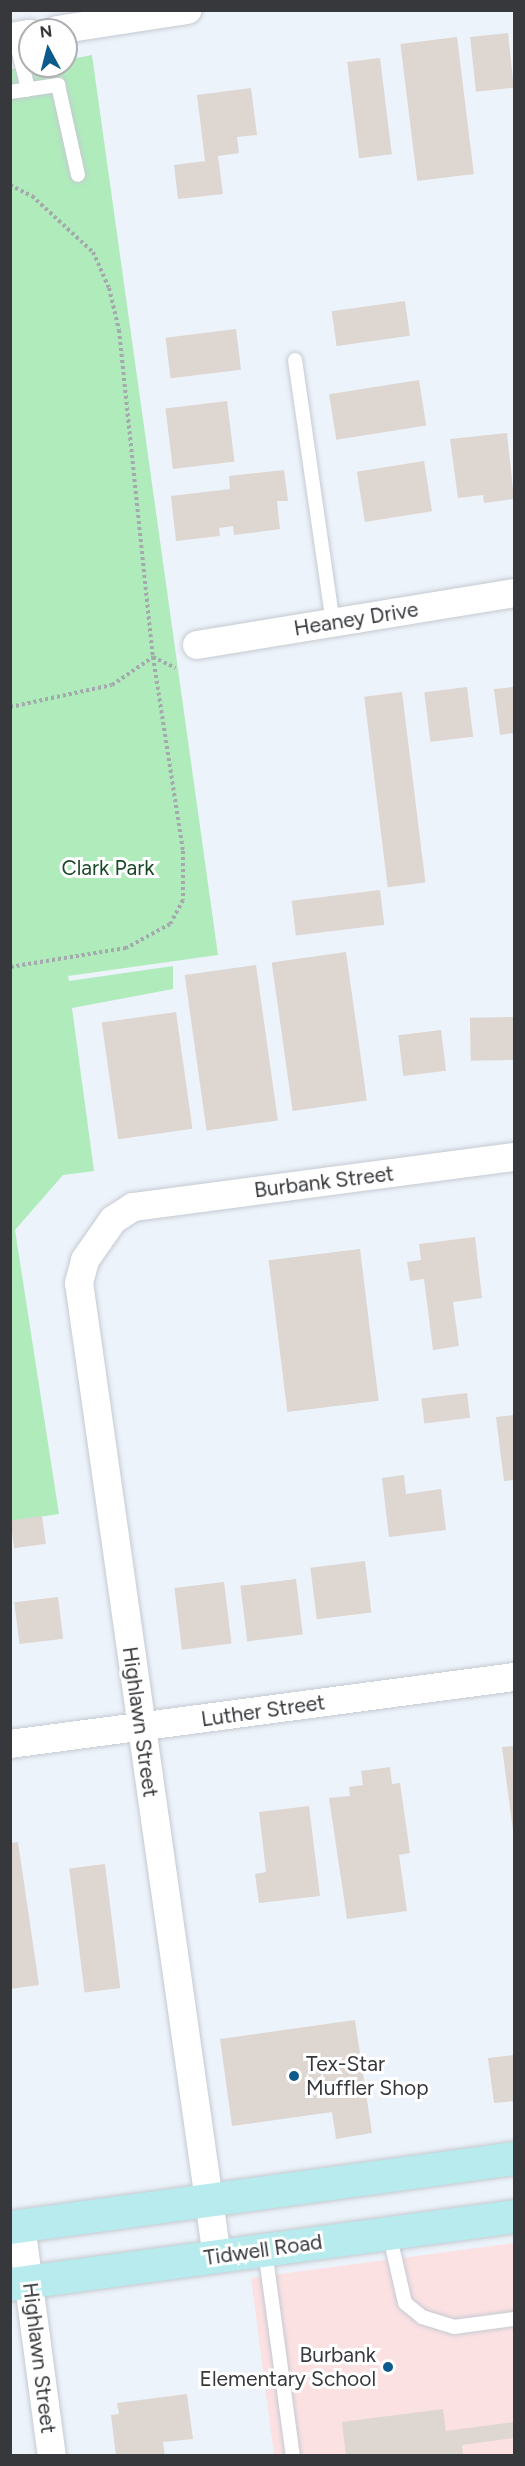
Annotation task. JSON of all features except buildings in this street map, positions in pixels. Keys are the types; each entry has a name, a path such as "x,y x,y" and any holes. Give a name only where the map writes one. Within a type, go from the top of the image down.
{"main road":[{"path":"16,2226 514,2158"},
{"name":"Tidwell Road","path":"20,2283 514,2216"}],"street":[{"path":"78,27 187,10"},
{"name":"Heaney Drive","path":"197,645 514,593"},
{"name":"Burbank Street","path":"133,1207 514,1157"},
{"name":"Highlawn Street","path":"133,1207 113,1220 96,1238 85,1260 80,1283 140,1727 217,2257"},
{"name":"Luther Street","path":"10,1744 514,1677"},
{"name":"Highlawn Street","path":"16,2226 20,2283 52,2456"}],"lane":[{"path":"26,78 28,89"},
{"path":"10,92 58,85 78,175"},
{"path":"295,360 333,623"},
{"path":"389,2233 405,2303 422,2317 454,2327 514,2319"},
{"path":"265,2250 293,2456"}],"path":[{"path":"10,185 32,196 93,252 109,288 119,330 153,657 183,851 183,900 170,924 126,948 10,967"},
{"path":"10,706 112,685 153,657"}],"shaded area":[{"name":"Burbank Elementary School","path":"514,2243 514,2455 274,2455 251,2278"}],"green space":[{"name":"Clark Park","path":"92,55 218,955 68,976 69,981 173,966 173,989 72,1008 94,1171 63,1175 15,1230 59,1514 11,1521 11,69 18,69 18,78 78,78 78,58"}],"place":[{"name":"Tex-Star Muffler Shop","path":"294,2076"},
{"name":"Burbank Elementary School","path":"388,2367"}]}
